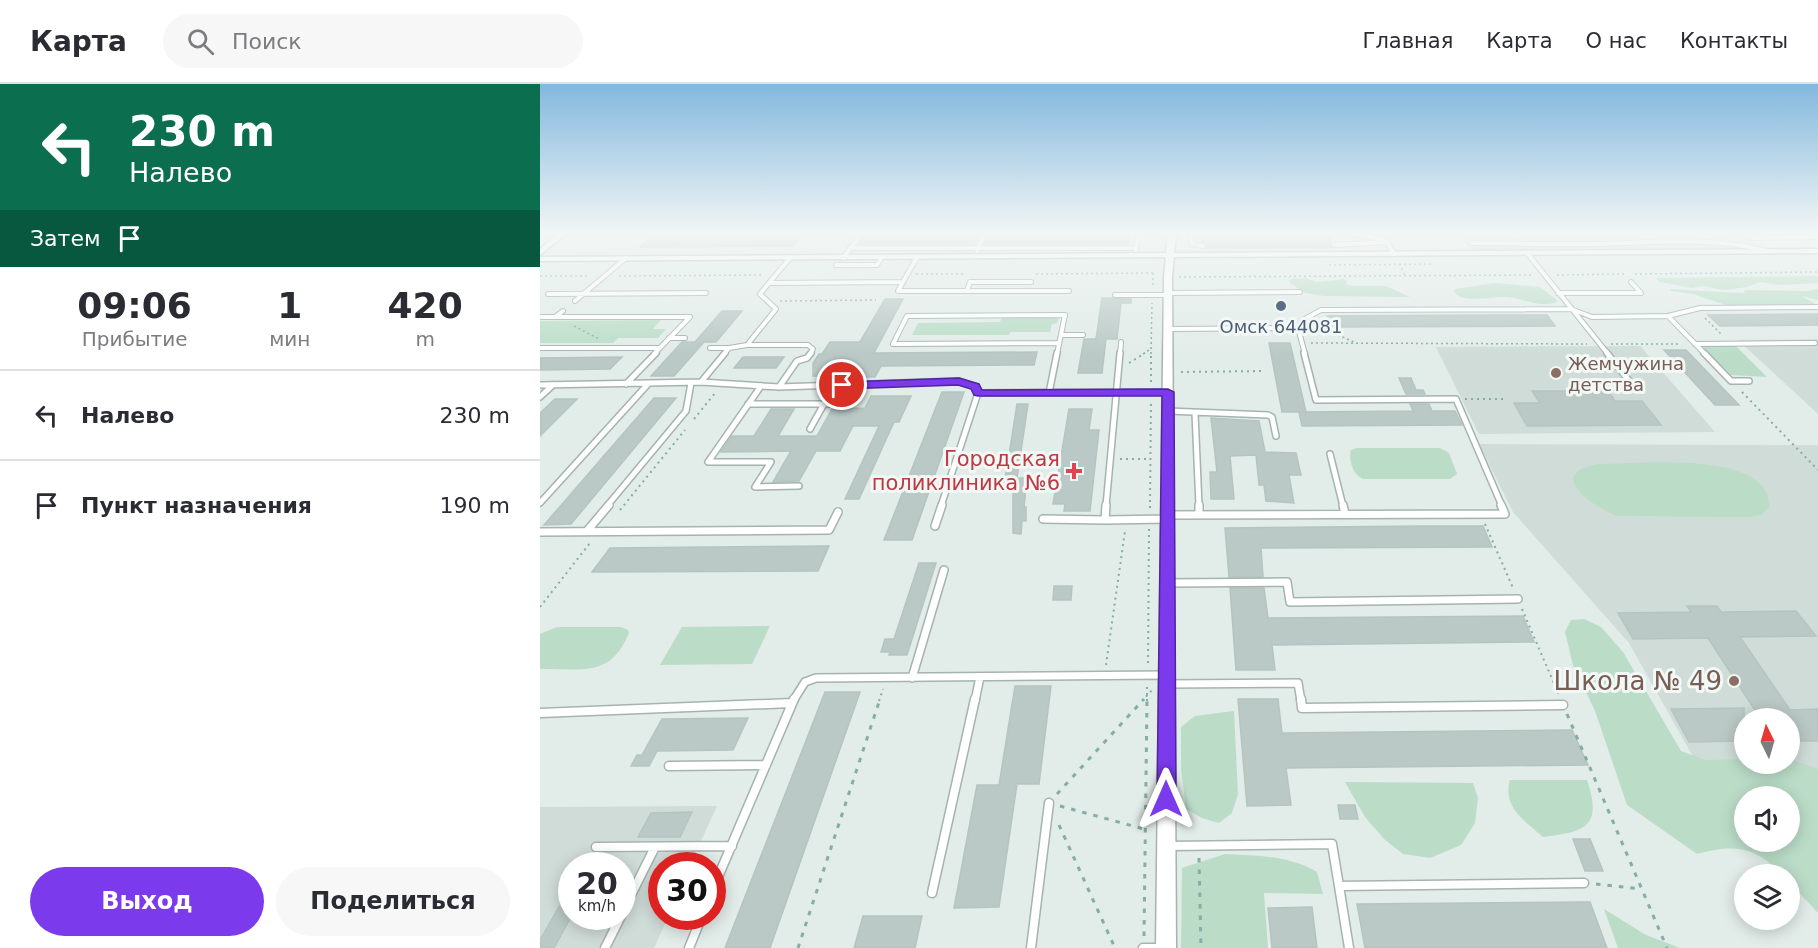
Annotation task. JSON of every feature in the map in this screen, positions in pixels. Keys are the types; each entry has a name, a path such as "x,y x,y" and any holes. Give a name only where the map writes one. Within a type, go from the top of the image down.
{"street":[{"path":"1166,948 1168,277"}],"lane":[{"path":"574,301 607,274"},
{"path":"747,345 776,309 760,294 776,274"},
{"path":"907,274 898,291 1069,291"},
{"path":"1544,275 1630,382"},
{"path":"769,283 903,282"},
{"path":"967,291 970,282 1031,282"},
{"path":"1558,293 1641,293 1631,282"},
{"path":"948,299 952,291"},
{"path":"1115,295 1300,292"},
{"path":"548,294 706,293"},
{"path":"1043,519 1127,520 1199,515 1505,514 1456,399 1316,400 1299,328 1304,320 1322,310 1571,309 1592,316 1668,316 1700,308 1818,307"},
{"path":"941,315 944,308"},
{"path":"540,317 555,317 563,314 690,316 626,384"},
{"path":"1049,393 1065,315 907,316 893,344 1059,343"},
{"path":"1668,316 1731,381 1749,381"},
{"path":"1168,329 1299,328"},
{"path":"1061,335 1083,335"},
{"path":"669,338 685,338"},
{"path":"1105,520 1121,342"},
{"path":"1695,344 1815,343"},
{"path":"710,348 747,345 808,345 813,349 807,358 797,361 779,387"},
{"path":"540,348 660,348"},
{"path":"701,382 729,348"},
{"path":"540,385 701,382 779,387 959,381 975,387 978,393 934,526"},
{"path":"587,531 686,411 691,383"},
{"path":"540,503 648,384"},
{"path":"540,397 552,385"},
{"path":"761,386 708,462 771,462 755,487 799,486"},
{"path":"978,393 1168,392"},
{"path":"748,404 846,404"},
{"path":"810,429 824,404"},
{"path":"1168,411 1268,415 1272,417 1276,436"},
{"path":"1195,413 1199,515"},
{"path":"1330,454 1345,514"},
{"path":"540,532 829,530 838,512"},
{"path":"912,678 944,570"},
{"path":"1167,583 1287,582 1290,602 1518,599"},
{"path":"726,860 792,703 801,686 810,679 1148,675 1167,680 1298,683 1302,708 1563,705"},
{"path":"932,893 980,677"},
{"path":"540,713 792,703"},
{"path":"669,766 766,765"},
{"path":"1031,948 1049,803"},
{"path":"1166,846 1332,844 1349,948"},
{"path":"596,847 732,846"},
{"path":"636,886 655,847"},
{"path":"1339,886 1584,883"},
{"path":"605,948 614,930"},
{"path":"689,948 696,930"},
{"path":"1143,948 1166,948"}],"path":[{"path":"1143,948 1153,274"},
{"path":"1168,277 1606,274"},
{"path":"778,301 876,300"},
{"path":"563,314 572,325 617,348"},
{"path":"1703,317 1723,336"},
{"path":"1304,320 1356,343"},
{"path":"1302,343 1695,344"},
{"path":"1119,369 1152,348"},
{"path":"1176,372 1265,372"},
{"path":"1731,381 1818,470"},
{"path":"694,419 722,384"},
{"path":"1456,399 1508,399"},
{"path":"615,515 687,428"},
{"path":"1111,459 1150,459"},
{"path":"1481,513 1667,948"},
{"path":"1105,676 1127,520"},
{"path":"540,607 599,531"},
{"path":"798,948 886,678"},
{"path":"1145,830 1049,803 1147,694 1167,680"},
{"path":"1058,824 1115,948"},
{"path":"1199,845 1201,948"},
{"path":"1584,883 1642,889"}],"shaded area":[{"path":"1818,339 1818,414 1738,340"},
{"name":"Жемчужина детства","path":"1640,346 1715,432 1479,434 1436,347"},
{"name":"Школа № 49","path":"1479,444 1818,445 1818,875 1798,852 1800,786 1734,786 1734,791 1704,776 1629,643 1513,512"},
{"path":"717,806 696,852 648,852 648,930 662,930 654,948 540,948 540,807"}],"green space":[{"path":"1818,276 1818,283 1779,285 1760,282 1747,287 1724,290 1702,286 1692,288 1659,282 1656,278"},
{"path":"1305,278 1317,282 1344,279 1347,281 1346,284 1352,286 1386,286 1410,297 1324,296 1305,293 1289,282 1290,279"},
{"path":"1495,283 1540,287 1558,301 1539,304 1504,297 1471,299 1461,297 1454,292 1455,289"},
{"path":"1670,289 1744,293 1745,290 1806,291 1818,289 1818,300 1802,296 1817,305 1726,305"},
{"path":"1002,317 1059,317 1057,323 1052,324 1050,332 1010,332 1009,335 912,335 918,323 1000,322"},
{"path":"661,320 653,329 666,329 658,338 618,338 613,343 540,343 540,321"},
{"path":"1735,345 1767,377 1731,375 1703,348 1705,346"},
{"path":"1357,448 1440,448 1449,453 1457,474 1450,479 1363,479 1356,474 1351,462 1351,450"},
{"path":"1670,462 1727,468 1750,476 1765,489 1769,508 1761,515 1747,517 1617,516 1586,498 1573,482 1575,475 1583,468 1599,464"},
{"path":"1584,619 1601,627 1623,652 1681,751 1706,760 1734,759 1734,774 1800,774 1800,763 1818,769 1818,913 1800,894 1800,864 1771,864 1750,852 1800,852 1800,786 1734,786 1734,849 1697,854 1627,805 1595,711 1573,665 1565,632 1571,620"},
{"path":"770,626 752,664 660,665 682,627"},
{"path":"557,627 621,627 629,633 613,658 603,664 581,669 540,669 540,634"},
{"path":"1234,711 1238,794 1232,813 1219,823 1202,818 1186,809 1181,769 1181,727 1195,716"},
{"path":"1510,780 1587,780 1593,808 1591,817 1580,829 1543,837 1512,806 1508,790"},
{"path":"1345,782 1473,783 1478,798 1475,823 1461,845 1430,858 1403,854 1384,839 1365,817"},
{"path":"1225,854 1272,857 1306,866 1317,872 1323,894 1264,893 1268,948 1181,948 1182,868"},
{"path":"1604,909 1646,935 1680,948 1618,948"}],"building":[{"path":"1102,298 1131,299 1131,303 1121,303 1117,339 1106,339 1102,373 1078,373 1084,339 1096,339"},
{"path":"885,299 903,299 874,353 1037,352 1034,365 881,366 875,377 813,376 813,363 830,342 860,342"},
{"path":"722,311 742,311 716,342 704,342 674,376 651,376 682,342 695,342"},
{"path":"1818,314 1818,325 1720,326 1708,315"},
{"path":"1547,315 1555,326 1330,327 1327,316"},
{"path":"1269,343 1290,343 1306,412 1413,411 1410,404 1429,404 1432,411 1455,411 1462,425 1302,426 1299,412 1282,412"},
{"path":"1664,350 1686,350 1739,405 1715,405"},
{"path":"622,357 610,369 540,370 540,358"},
{"path":"743,357 784,357 776,368 734,368"},
{"path":"1399,378 1411,378 1416,390 1423,390 1425,394 1406,394"},
{"path":"1532,391 1608,391 1615,401 1642,401 1661,425 1527,426 1514,403 1540,403"},
{"path":"942,392 964,392 912,540 884,540"},
{"path":"871,396 911,396 899,422 894,422 859,499 845,499 879,426 853,426 840,451 816,451 799,481 773,482 791,451 721,452 732,436 754,436 771,409 794,409 778,436 817,436 832,409 865,408"},
{"path":"654,398 676,398 571,524 544,525"},
{"path":"555,399 577,399 540,436 540,413"},
{"path":"1017,404 1028,404 1017,478 1027,478 1024,507 1026,507 1026,521 1022,521 1021,534 1013,533 1013,488 1003,488 1007,467 1002,467 1004,455 1009,455"},
{"path":"1069,409 1092,409 1089,430 1099,430 1090,511 1064,511 1065,504 1053,504"},
{"path":"1211,418 1259,421 1265,452 1296,453 1301,475 1289,475 1294,503 1266,501 1264,485 1259,485 1256,455 1230,456 1234,499 1211,499 1210,472 1217,472"},
{"path":"1483,526 1492,547 1261,548 1263,577 1229,577 1225,528"},
{"path":"829,546 818,571 592,572 610,548"},
{"path":"919,563 936,563 907,655 889,655 890,652 881,652 885,639 894,639"},
{"path":"1054,586 1072,586 1071,600 1053,600"},
{"path":"1230,588 1264,588 1268,618 1523,616 1534,642 1272,645 1275,670 1236,670"},
{"path":"1687,606 1717,606 1721,612 1796,611 1816,636 1740,637 1789,708 1754,708 1708,638 1633,639 1618,613 1691,612"},
{"path":"1015,686 1051,686 1039,784 1017,784 999,907 954,908 977,785 999,785"},
{"path":"825,692 860,692 770,948 725,948"},
{"path":"1238,699 1278,699 1282,733 1572,730 1588,765 1286,768 1291,805 1247,806"},
{"path":"1734,708 1734,741 1689,742 1671,709"},
{"path":"1818,709 1818,741 1800,741 1800,710"},
{"path":"748,718 733,750 657,751 649,766 631,766 637,755 642,755 662,719"},
{"path":"1338,805 1355,805 1358,819 1340,819"},
{"path":"692,812 680,837 638,837 651,813"},
{"path":"1573,839 1590,839 1603,871 1585,871"},
{"path":"1590,902 1607,948 1365,948 1357,904"},
{"path":"1312,907 1317,948 1272,948 1268,908"},
{"path":"558,908 558,930 564,930 554,948 540,948 540,940"},
{"path":"863,916 922,916 915,948 854,948"}],"place":[{"name":"Омск 644081","path":"1281,306"},
{"name":"Жемчужина детства","path":"1556,373"},
{"name":"Городская поликлиника №6","path":"1074,471"},
{"name":"Школа № 49","path":"1734,681"}],"route":[{"path":"842,385 959,381 969,383 978,393 1168,392 1166,799"}]}
